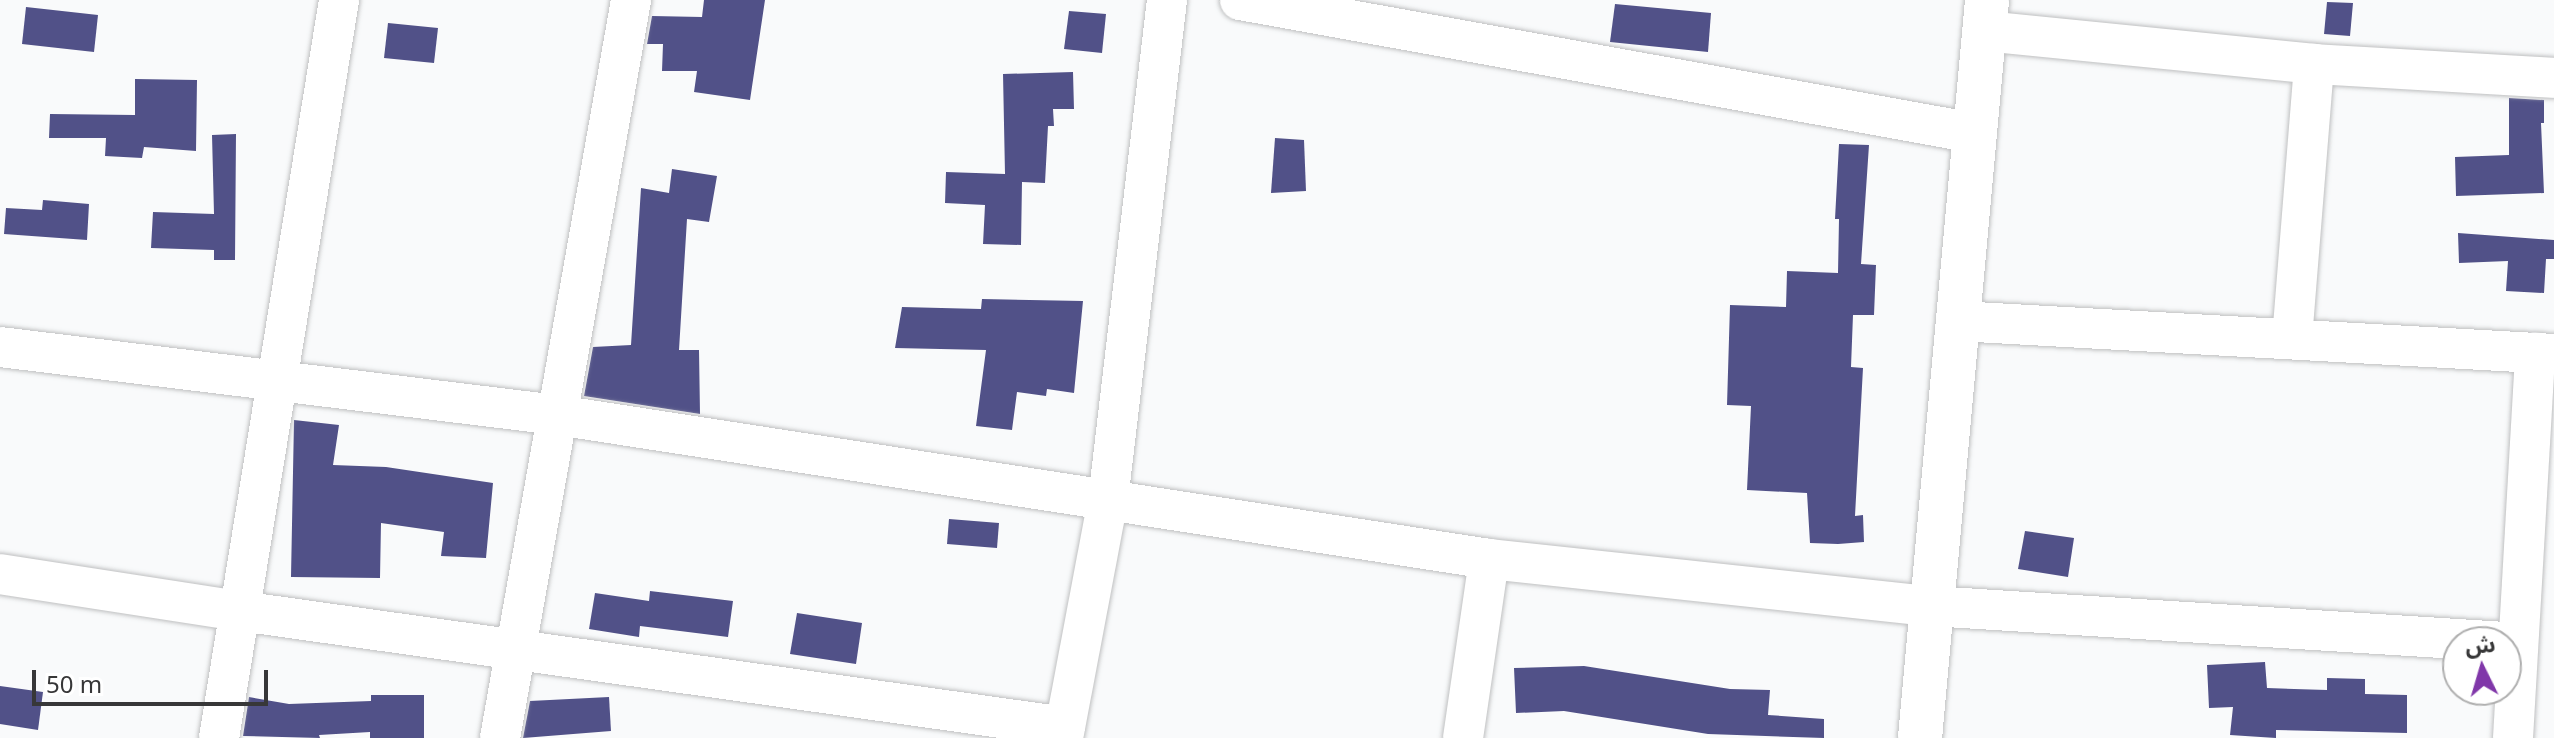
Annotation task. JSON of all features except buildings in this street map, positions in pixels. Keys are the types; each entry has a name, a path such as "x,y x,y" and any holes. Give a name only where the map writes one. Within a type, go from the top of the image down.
{"main road":[{"path":"1920,738 1986,16"}],"street":[{"path":"219,738 339,0"},
{"path":"500,738 631,0"},
{"path":"0,574 1064,732 1108,500 1167,0"},
{"path":"1240,0 1974,133"},
{"path":"1986,16 2314,64 2554,78"},
{"path":"2292,339 2314,64"},
{"path":"1957,321 2545,353 2522,631"},
{"path":"0,347 557,415 1489,559 1931,606 2442,638"},
{"path":"1463,738 1489,559"},
{"path":"2513,738 2516,706"}]}
